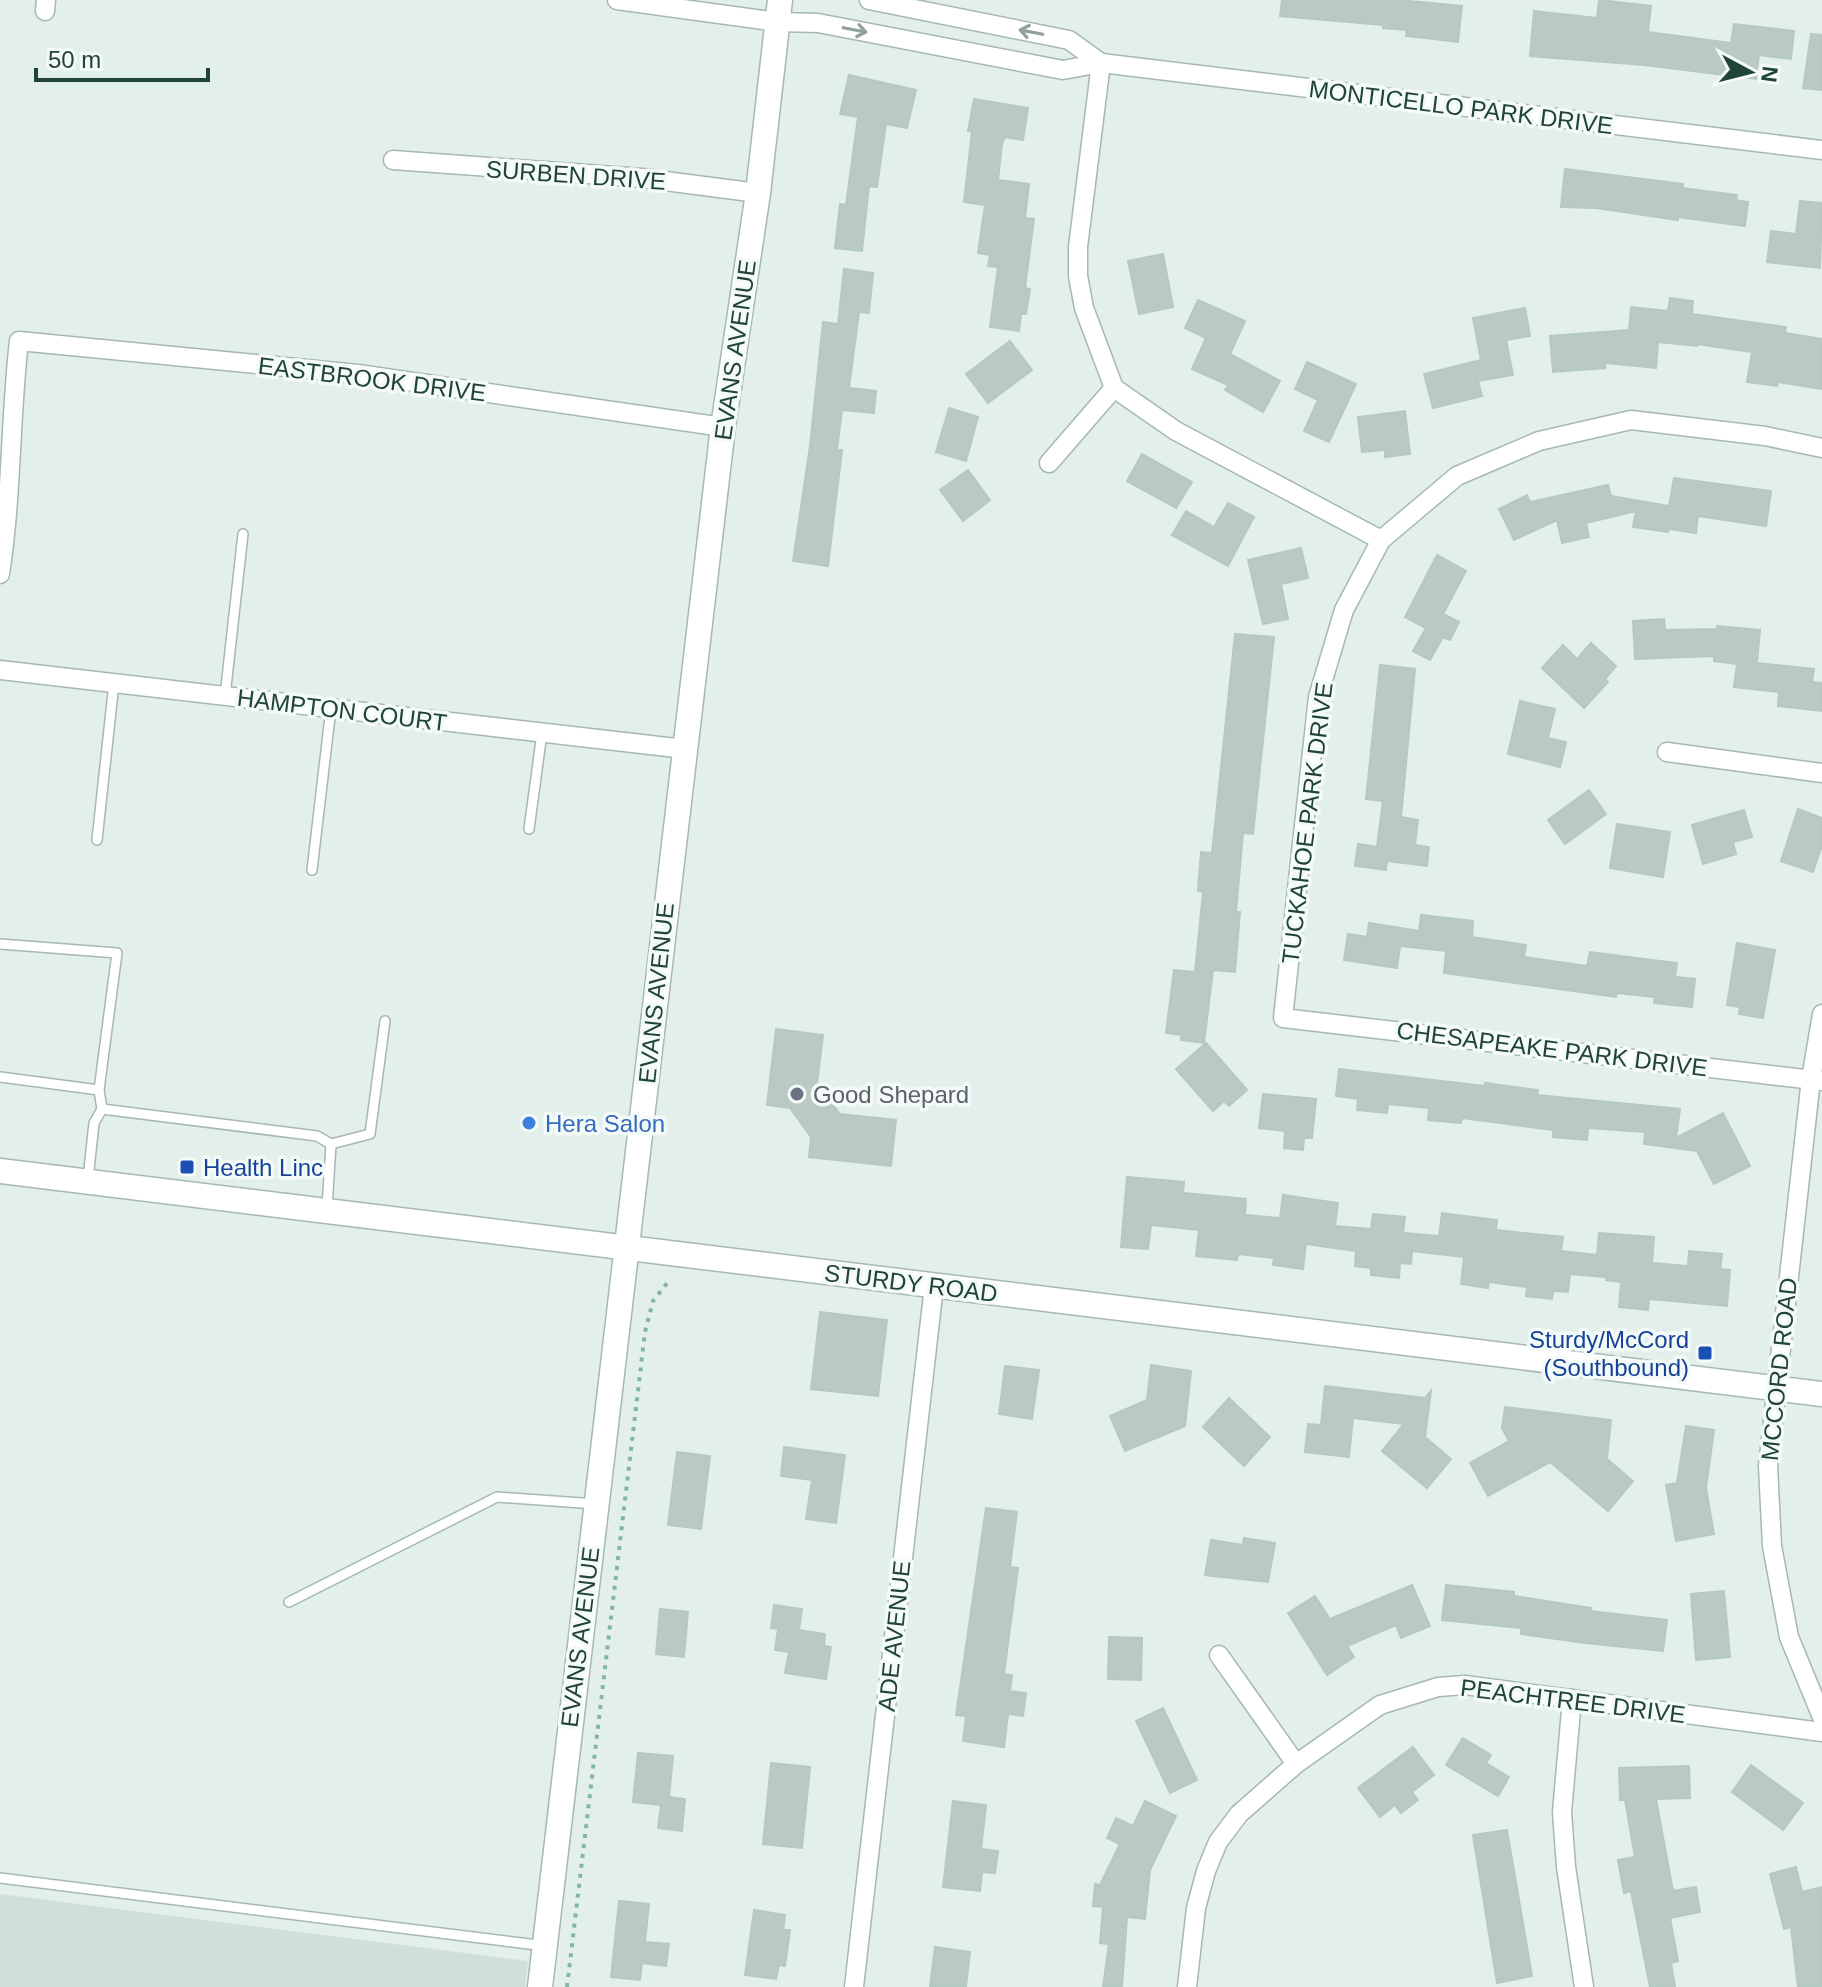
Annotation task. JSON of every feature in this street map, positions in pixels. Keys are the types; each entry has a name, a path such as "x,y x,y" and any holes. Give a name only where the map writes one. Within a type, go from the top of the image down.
{"street":[{"name":"MONTICELLO PARK DRIVE","path":"617,0 779,11 818,23 1063,70 1101,63 1822,150"},
{"name":"MONTICELLO PARK DRIVE","path":"869,0 1069,40 1101,63"},
{"name":"EVANS AVENUE","path":"540,1987 723,427 758,193 779,11"},
{"path":"1101,63 1078,247 1078,276 1084,308 1114,388 1176,431 1381,540"},
{"name":"SURBEN DRIVE","path":"393,160 642,178 758,193"},
{"name":"EASTBROOK DRIVE","path":"0,574 5,544 19,341 358,374 723,427"},
{"path":"1049,463 1114,388"},
{"name":"TUCKAHOE PARK DRIVE","path":"1283,1018 1318,697 1344,610 1381,540 1457,476 1539,441 1631,420 1765,436 1822,448"},
{"name":"HAMPTON COURT","path":"0,670 685,749"},
{"path":"1667,752 1822,773"},
{"name":"MCCORD ROAD","path":"1822,1014 1768,1466 1772,1546 1789,1637 1822,1717"},
{"name":"CHESAPEAKE PARK DRIVE","path":"1283,1018 1816,1080"},
{"name":"STURDY ROAD","path":"0,1171 1822,1394"},
{"name":"ADE AVENUE","path":"854,1987 934,1286"},
{"path":"1219,1655 1296,1764"},
{"name":"PEACHTREE DRIVE","path":"1187,1987 1196,1908 1218,1842 1239,1814 1296,1764 1380,1705 1438,1687 1465,1685 1822,1732"},
{"path":"1572,1699 1562,1812 1566,1867 1584,1987"}],"lane":[{"path":"225,696 243,534"},
{"path":"97,840 114,683"},
{"path":"312,870 331,708"},
{"path":"529,829 542,733"},
{"path":"0,944 117,953 99,1090 102,1109 94,1123 88,1182"},
{"path":"102,1109 317,1136 331,1144 370,1134 385,1021"},
{"path":"0,1077 99,1090"},
{"path":"327,1211 331,1144"},
{"path":"289,1602 497,1497 596,1504"},
{"path":"0,1878 545,1946"}],"path":[{"path":"567,1987 645,1332 653,1301 668,1282"}],"shaded area":[{"path":"0,1894 528,1961 525,1987 0,1987"}],"building":[{"path":"1282,0 1399,0 1462,6 1458,42 1406,36 1407,30 1383,28 1383,25 1280,16"},
{"path":"1599,0 1651,6 1648,32 1731,43 1734,24 1794,31 1791,59 1759,55 1756,79 1644,65 1530,56 1534,11 1597,18"},
{"path":"1811,34 1822,35 1822,90 1803,88"},
{"path":"849,75 916,90 907,128 886,124 877,187 869,186 862,251 835,248 840,204 846,205 858,117 840,114"},
{"path":"974,99 1028,108 1023,140 1005,137 1002,144 998,180 1029,184 1025,218 1034,219 1025,288 1030,289 1026,314 1021,314 1019,331 990,327 998,267 988,266 990,255 978,253 985,205 964,202 972,131 968,131"},
{"path":"1565,169 1683,184 1682,188 1737,195 1736,200 1748,202 1745,226 1596,208 1561,207"},
{"path":"1800,201 1822,203 1820,268 1767,262 1771,231 1796,234"},
{"path":"1163,254 1173,307 1139,314 1128,261"},
{"path":"844,269 873,273 869,313 859,312 849,388 876,391 874,413 842,410 837,450 842,450 828,566 793,561 810,446 823,322 838,324"},
{"path":"1670,298 1693,301 1692,314 1786,327 1785,333 1822,339 1822,389 1778,382 1777,386 1747,382 1752,352 1697,344 1658,342 1656,368 1605,363 1605,368 1553,372 1550,336 1629,330 1631,307 1668,311"},
{"path":"1198,300 1245,321 1230,354 1280,381 1263,412 1225,390 1228,385 1192,369 1206,338 1185,328"},
{"path":"1525,308 1530,336 1506,340 1513,375 1478,381 1482,396 1433,408 1424,374 1481,360 1473,318"},
{"path":"1010,341 1032,370 988,403 966,374"},
{"path":"1307,362 1356,384 1329,442 1304,431 1318,400 1295,389"},
{"path":"949,408 978,417 966,461 936,452"},
{"path":"1405,411 1410,454 1385,457 1385,450 1362,452 1358,417"},
{"path":"1142,454 1192,482 1176,508 1127,481"},
{"path":"968,470 990,500 963,521 940,490"},
{"path":"1674,478 1771,491 1766,526 1698,516 1696,533 1669,529 1668,532 1633,527 1636,511 1586,523 1589,537 1562,543 1557,520 1514,540 1499,509 1527,495 1530,502 1608,485 1611,496 1669,506"},
{"path":"1228,503 1254,517 1228,566 1172,535 1186,511 1214,527"},
{"path":"1301,548 1308,578 1281,584 1288,619 1263,624 1248,560"},
{"path":"1437,555 1466,571 1443,614 1459,622 1450,640 1443,637 1430,660 1413,651 1426,628 1405,617"},
{"path":"1664,619 1665,630 1717,629 1717,626 1760,630 1757,663 1814,669 1812,682 1822,683 1822,711 1778,706 1779,692 1734,687 1737,664 1714,661 1714,656 1635,659 1633,621"},
{"path":"1235,634 1274,637 1253,834 1243,833 1236,912 1240,912 1235,972 1213,970 1204,1043 1181,1040 1182,1035 1166,1033 1174,970 1195,972 1203,892 1198,891 1201,852 1212,853"},
{"path":"1591,643 1616,666 1605,679 1608,682 1584,708 1542,668 1563,645 1577,659"},
{"path":"1380,665 1415,669 1401,817 1418,820 1415,845 1429,847 1427,866 1387,861 1386,870 1355,866 1358,844 1377,847 1383,801 1366,799"},
{"path":"1520,701 1555,709 1548,738 1566,742 1560,767 1508,754"},
{"path":"1589,790 1606,814 1565,844 1548,820"},
{"path":"1798,809 1822,818 1822,845 1813,872 1781,861"},
{"path":"1744,810 1752,837 1733,842 1736,854 1703,864 1692,825"},
{"path":"1617,824 1670,832 1663,877 1610,868"},
{"path":"1421,915 1473,921 1472,937 1526,945 1524,957 1587,966 1590,952 1677,963 1675,977 1695,979 1692,1007 1654,1003 1655,997 1617,993 1616,997 1444,973 1446,951 1400,946 1397,968 1344,960 1348,934 1367,937 1369,923 1419,931"},
{"path":"1737,943 1775,950 1763,1018 1739,1014 1740,1007 1727,1005"},
{"name":"Good Shepard","path":"776,1029 823,1035 817,1084 840,1114 896,1120 891,1166 809,1157 811,1137 790,1108 767,1105"},
{"path":"1206,1043 1247,1090 1229,1106 1224,1101 1213,1111 1176,1069"},
{"path":"1339,1069 1485,1086 1485,1083 1538,1090 1537,1095 1680,1109 1676,1138 1723,1113 1750,1166 1714,1184 1697,1151 1644,1144 1645,1132 1588,1128 1587,1140 1553,1137 1553,1130 1462,1118 1461,1123 1428,1120 1429,1108 1388,1104 1387,1113 1357,1110 1358,1099 1336,1096"},
{"path":"1263,1094 1316,1099 1312,1138 1304,1138 1303,1150 1284,1148 1285,1131 1259,1128"},
{"path":"1127,1177 1184,1182 1183,1193 1246,1199 1245,1215 1280,1218 1283,1195 1338,1203 1335,1226 1371,1229 1373,1214 1405,1217 1403,1233 1439,1236 1442,1213 1497,1220 1496,1230 1563,1237 1561,1251 1597,1255 1599,1233 1654,1237 1652,1263 1688,1266 1689,1251 1722,1254 1720,1269 1730,1270 1727,1306 1649,1299 1648,1310 1619,1307 1621,1282 1606,1280 1606,1277 1570,1274 1568,1292 1553,1291 1552,1299 1526,1296 1527,1287 1489,1282 1488,1288 1461,1284 1464,1257 1412,1251 1411,1264 1400,1263 1399,1278 1371,1275 1371,1268 1355,1266 1356,1251 1306,1244 1303,1269 1273,1265 1274,1258 1238,1254 1237,1260 1196,1256 1199,1230 1151,1225 1148,1249 1121,1247"},
{"path":"820,1312 887,1320 878,1396 811,1389"},
{"path":"1151,1365 1191,1371 1185,1426 1125,1451 1110,1416 1147,1400"},
{"path":"1005,1366 1039,1370 1032,1419 999,1414"},
{"path":"1325,1386 1425,1398 1431,1391 1425,1437 1451,1459 1427,1488 1382,1451 1404,1424 1353,1418 1349,1457 1305,1452 1308,1424 1321,1425"},
{"path":"1229,1398 1270,1437 1244,1466 1203,1427"},
{"path":"1505,1407 1611,1420 1607,1459 1633,1481 1608,1511 1550,1462 1488,1496 1470,1463 1509,1441 1502,1428"},
{"path":"1686,1426 1714,1430 1706,1488 1714,1534 1676,1541 1666,1485 1677,1483"},
{"path":"784,1447 845,1455 836,1523 806,1519 812,1480 781,1476"},
{"path":"677,1452 710,1456 701,1529 668,1525"},
{"path":"986,1508 1017,1512 1010,1567 1018,1568 1004,1674 1012,1675 1010,1691 1026,1693 1023,1716 1008,1714 1004,1747 963,1741 966,1716 956,1715"},
{"path":"1244,1538 1275,1543 1268,1582 1205,1575 1211,1540 1243,1545"},
{"path":"1412,1585 1430,1626 1401,1638 1396,1625 1347,1646 1354,1657 1327,1675 1288,1613 1315,1596 1330,1619"},
{"path":"1446,1585 1514,1592 1514,1596 1591,1608 1590,1611 1667,1620 1663,1651 1521,1634 1521,1628 1442,1620"},
{"path":"1724,1591 1730,1657 1696,1660 1691,1594"},
{"path":"774,1605 802,1609 799,1630 825,1634 824,1646 831,1647 826,1679 785,1673 789,1652 775,1650 778,1629 771,1628"},
{"path":"660,1609 688,1612 684,1657 656,1654"},
{"path":"1109,1637 1142,1638 1141,1680 1108,1679"},
{"path":"1163,1708 1197,1780 1170,1793 1136,1721"},
{"path":"1463,1738 1491,1755 1486,1763 1509,1777 1498,1796 1446,1765"},
{"path":"1413,1747 1434,1775 1412,1792 1418,1800 1401,1813 1395,1805 1380,1817 1358,1788"},
{"path":"638,1753 673,1756 669,1797 685,1799 682,1831 658,1828 661,1805 633,1802"},
{"path":"771,1763 810,1767 802,1848 763,1844"},
{"path":"1751,1765 1803,1803 1783,1830 1732,1792"},
{"path":"1689,1766 1690,1798 1656,1799 1673,1891 1696,1887 1700,1912 1670,1918 1678,1961 1671,1963 1675,1987 1650,1987 1631,1891 1624,1893 1618,1860 1635,1857 1625,1800 1620,1800 1619,1768"},
{"path":"953,1801 986,1805 981,1849 998,1851 995,1873 982,1872 980,1891 943,1887"},
{"path":"1145,1801 1176,1816 1150,1870 1145,1919 1127,1917 1122,1987 1103,1987 1109,1944 1100,1943 1103,1907 1093,1906 1095,1884 1100,1885 1120,1844 1107,1838 1116,1818 1133,1826"},
{"path":"1507,1830 1532,1976 1497,1983 1473,1835"},
{"path":"1796,1867 1802,1892 1822,1887 1822,1987 1798,1987 1791,1927 1784,1929 1770,1874"},
{"path":"619,1901 649,1904 645,1942 669,1944 666,1966 642,1963 640,1980 611,1977"},
{"path":"754,1910 785,1915 783,1930 790,1930 785,1966 779,1965 776,1979 745,1975"},
{"path":"935,1947 970,1952 966,1987 930,1987"}],"place":[{"name":"Good Shepard","path":"797,1094"},
{"name":"Hera Salon","path":"529,1123"},
{"name":"Health Linc","path":"187,1167"},
{"name":"Sturdy/McCord (Southbound)","path":"1705,1353"}]}
